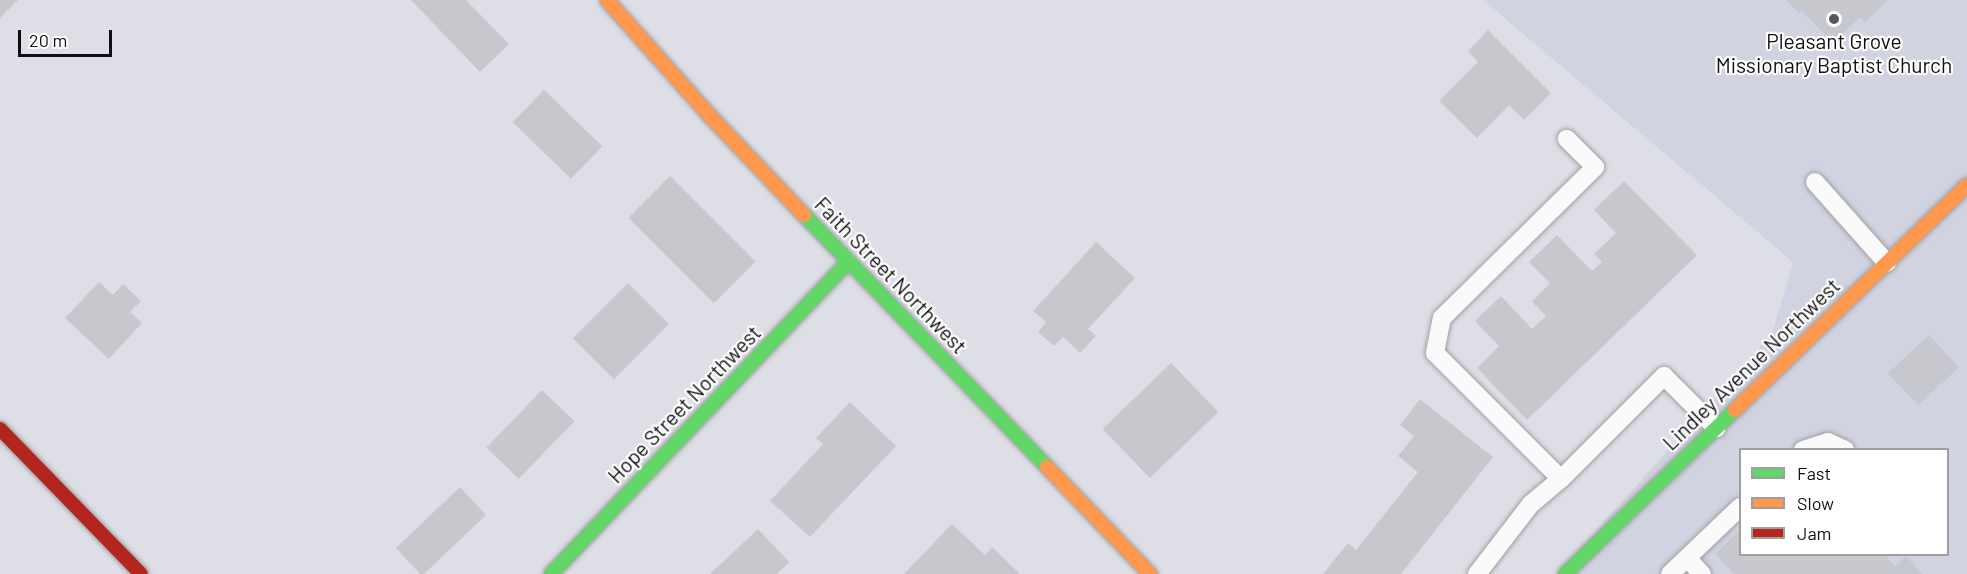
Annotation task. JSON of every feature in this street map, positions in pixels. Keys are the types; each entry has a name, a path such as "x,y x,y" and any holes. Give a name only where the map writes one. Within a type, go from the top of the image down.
{"street":[{"name":"Faith Street Northwest","path":"607,0 709,115 848,262 1150,574"},
{"name":"Lindley Avenue Northwest","path":"1566,574 1967,185"},
{"name":"Hope Street Northwest","path":"551,574 848,262"},
{"path":"0,429 141,574"}],"lane":[{"path":"1562,479 1435,352 1442,318 1595,167 1568,139"},
{"path":"1815,182 1887,263"},
{"path":"1481,572 1531,504 1562,479 1664,376 1716,428"},
{"path":"1809,448 1828,442 1841,448"},
{"path":"1670,574 1739,508"},
{"path":"1687,558 1702,574"}],"shaded area":[{"path":"1483,0 1967,0 1967,574 1557,574 1772,334 1793,262"}],"building":[{"path":"0,0 18,0 0,18"},
{"path":"411,0 466,0 509,44 480,72"},
{"name":"Pleasant Grove Missionary Baptist Church","path":"1786,0 1888,0 1865,22 1860,17 1833,43 1802,11 1799,13"},
{"path":"1488,30 1551,93 1524,120 1509,105 1477,138 1439,101 1478,62 1468,51"},
{"path":"544,90 602,146 571,179 513,122"},
{"path":"670,176 756,262 714,303 628,218"},
{"path":"1624,181 1697,255 1527,420 1477,368 1499,346 1475,321 1501,296 1532,329 1546,316 1532,302 1550,283 1529,262 1557,235 1592,271 1602,262 1594,254 1616,233 1594,210"},
{"path":"1096,242 1135,278 1088,329 1096,336 1080,353 1063,337 1054,346 1038,332 1046,322 1033,311"},
{"path":"99,282 113,295 123,284 141,301 130,312 142,323 109,359 65,318"},
{"path":"628,283 669,324 614,379 573,338"},
{"path":"1929,335 1959,367 1918,405 1888,373"},
{"path":"1171,363 1218,412 1150,478 1103,429"},
{"path":"542,390 574,421 519,479 486,448"},
{"path":"1420,399 1493,457 1401,574 1323,574 1348,543 1356,550 1418,472 1398,456 1414,436 1400,425"},
{"path":"850,402 896,446 810,537 770,501 823,444 816,438"},
{"path":"460,487 486,515 424,574 420,574 396,548"},
{"path":"952,524 985,555 992,547 1020,574 904,574"},
{"path":"758,529 789,562 777,574 710,574"},
{"path":"1739,531 1739,556 1886,556 1895,566 1906,556 1922,574 1734,574 1715,554"}],"traffic: fast":[{"path":"804,215 1047,467"},
{"path":"551,574 848,262"},
{"path":"1565,574 1735,410"}],"traffic: slow":[{"path":"607,0 709,115 804,215"},
{"path":"1735,410 1967,185"},
{"path":"1047,467 1150,574"}],"traffic: jam":[{"path":"0,429 141,574"}],"place":[{"name":"Pleasant Grove Missionary Baptist Church","path":"1834,19"}]}
